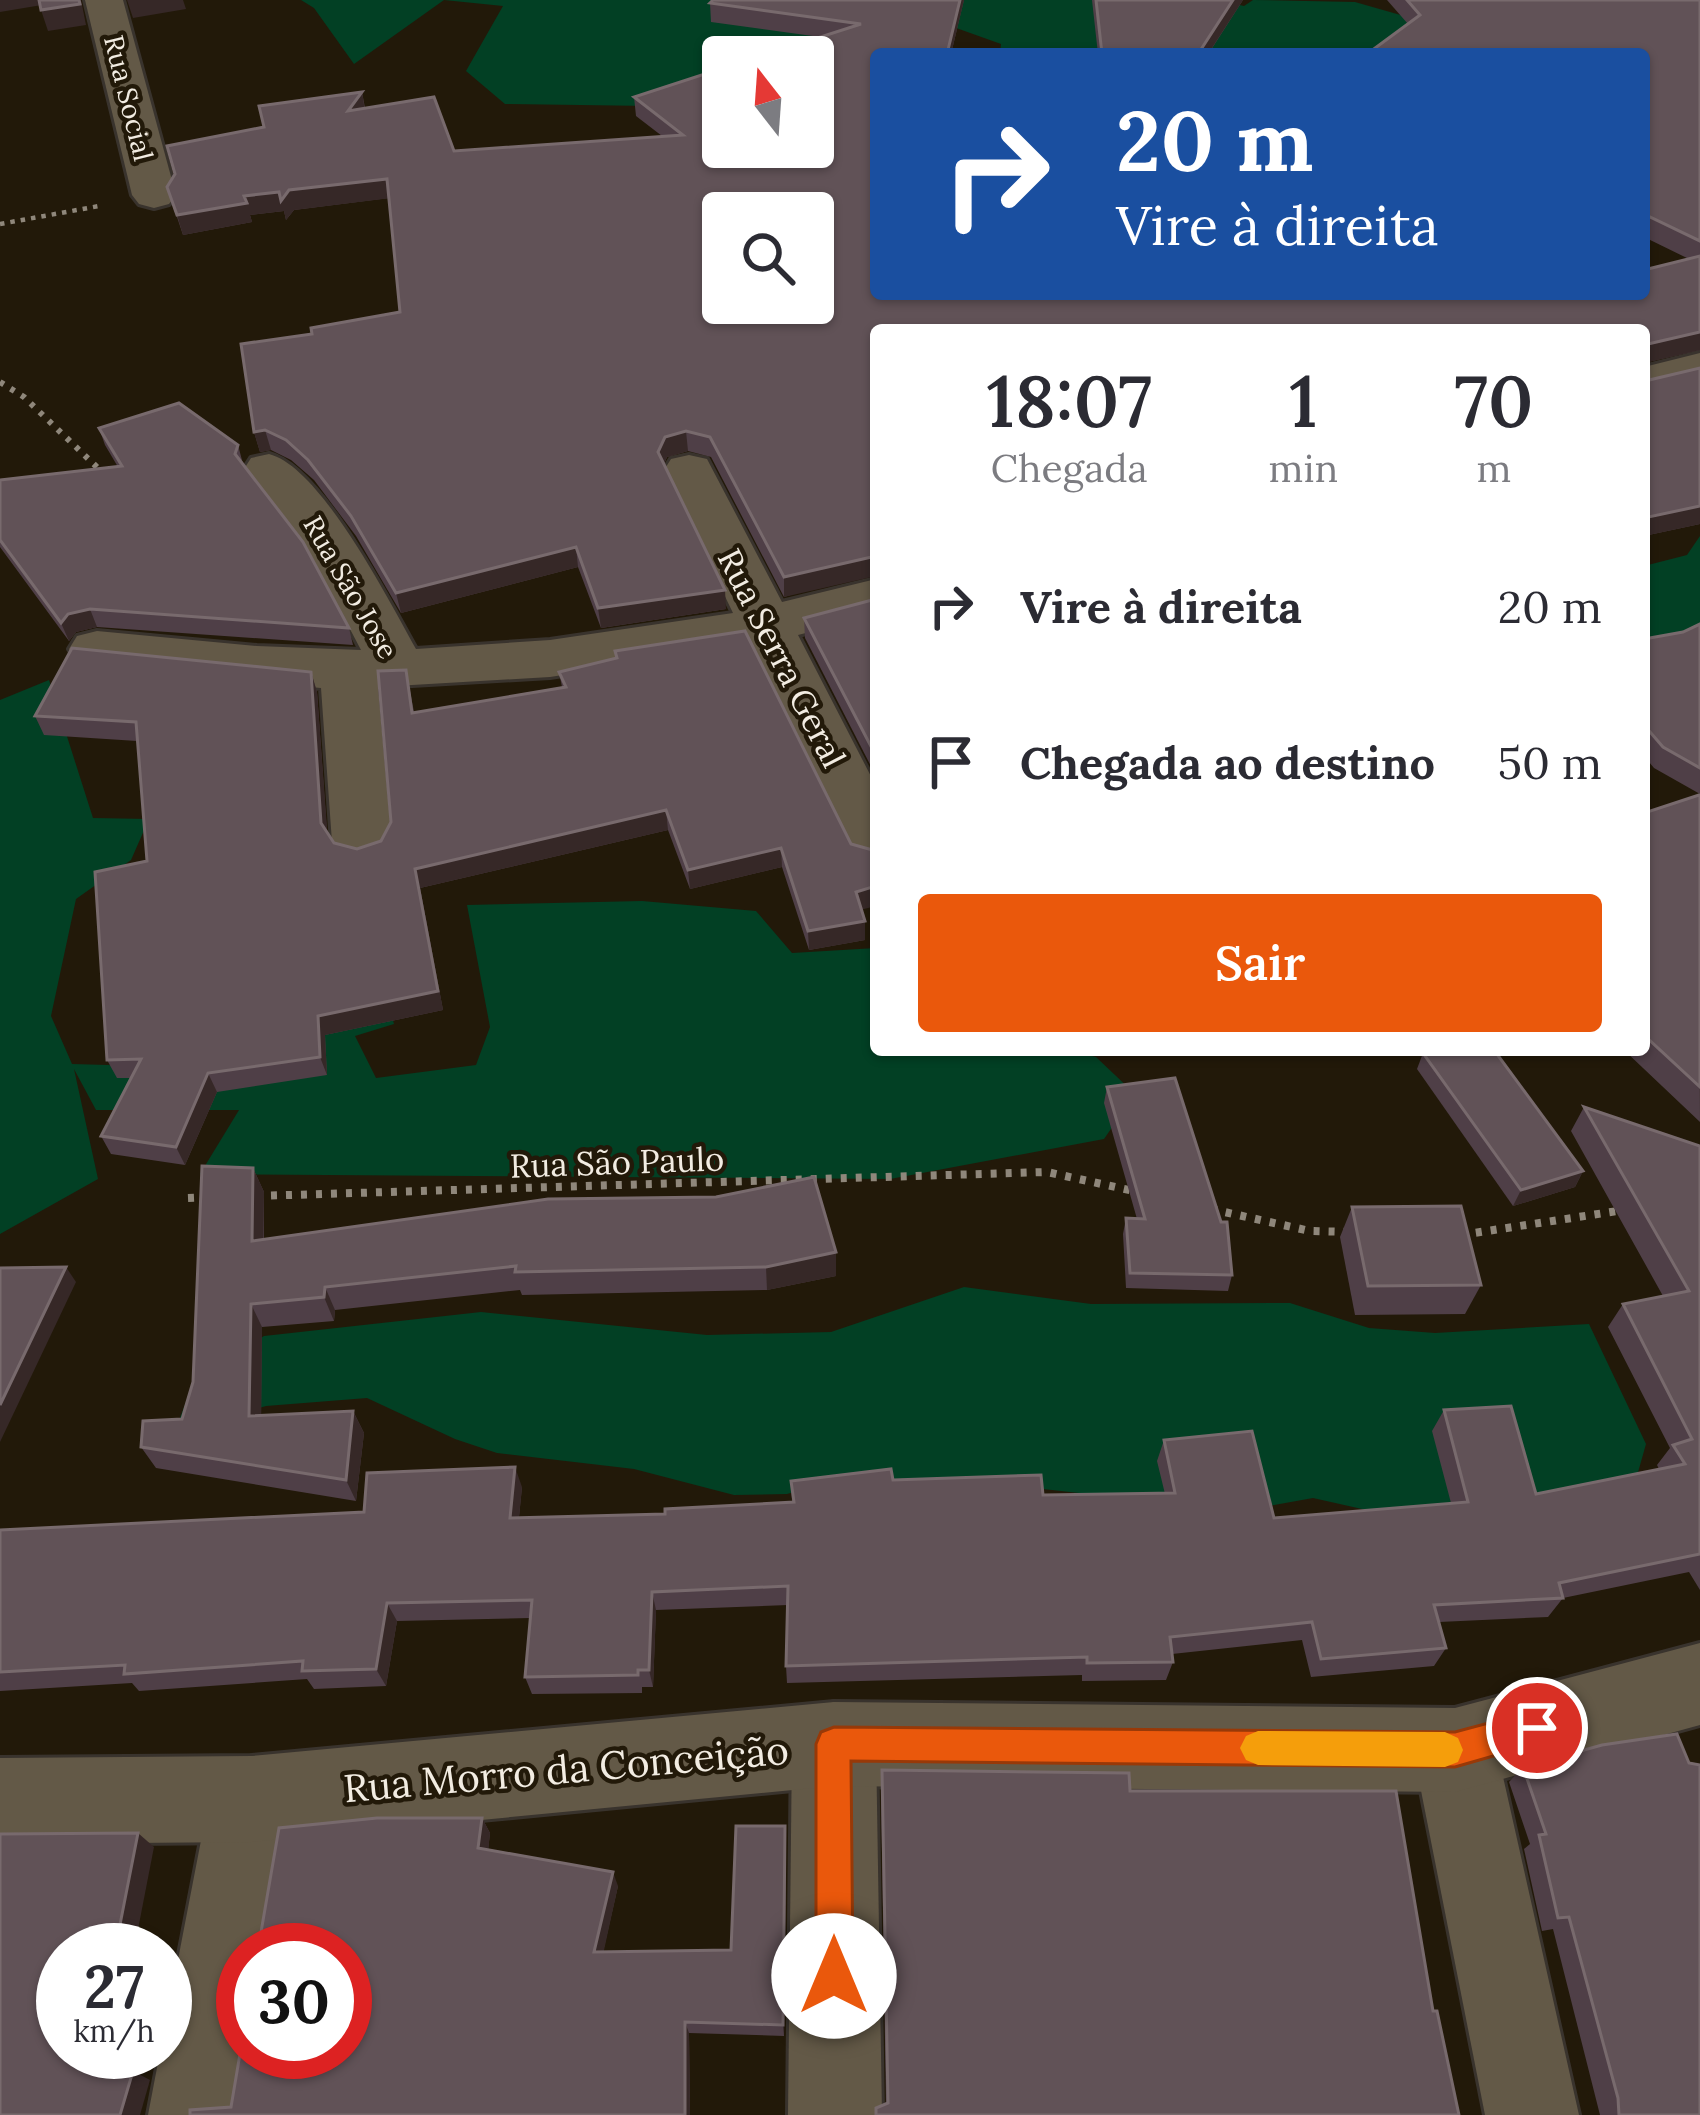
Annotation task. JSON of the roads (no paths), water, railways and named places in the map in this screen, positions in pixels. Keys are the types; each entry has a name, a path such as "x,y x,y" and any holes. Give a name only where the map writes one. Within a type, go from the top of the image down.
{"street":[{"name":"Rua Social","path":"104,0 154,195"},
{"path":"1650,380 1700,367"},
{"name":"Rua São Jose","path":"269,469 335,551 373,668"},
{"name":"Rua Serra Geral","path":"688,470 870,833"},
{"path":"97,649 373,668 577,654 766,625 870,599"},
{"path":"362,842 373,668"},
{"name":"Rua Morro da Conceição","path":"0,1801 252,1798 834,1744 1455,1750 1700,1684"},
{"path":"834,1744 835,2115"},
{"path":"1455,1750 1532,2115"},
{"path":"195,2115 252,1798"}]}
